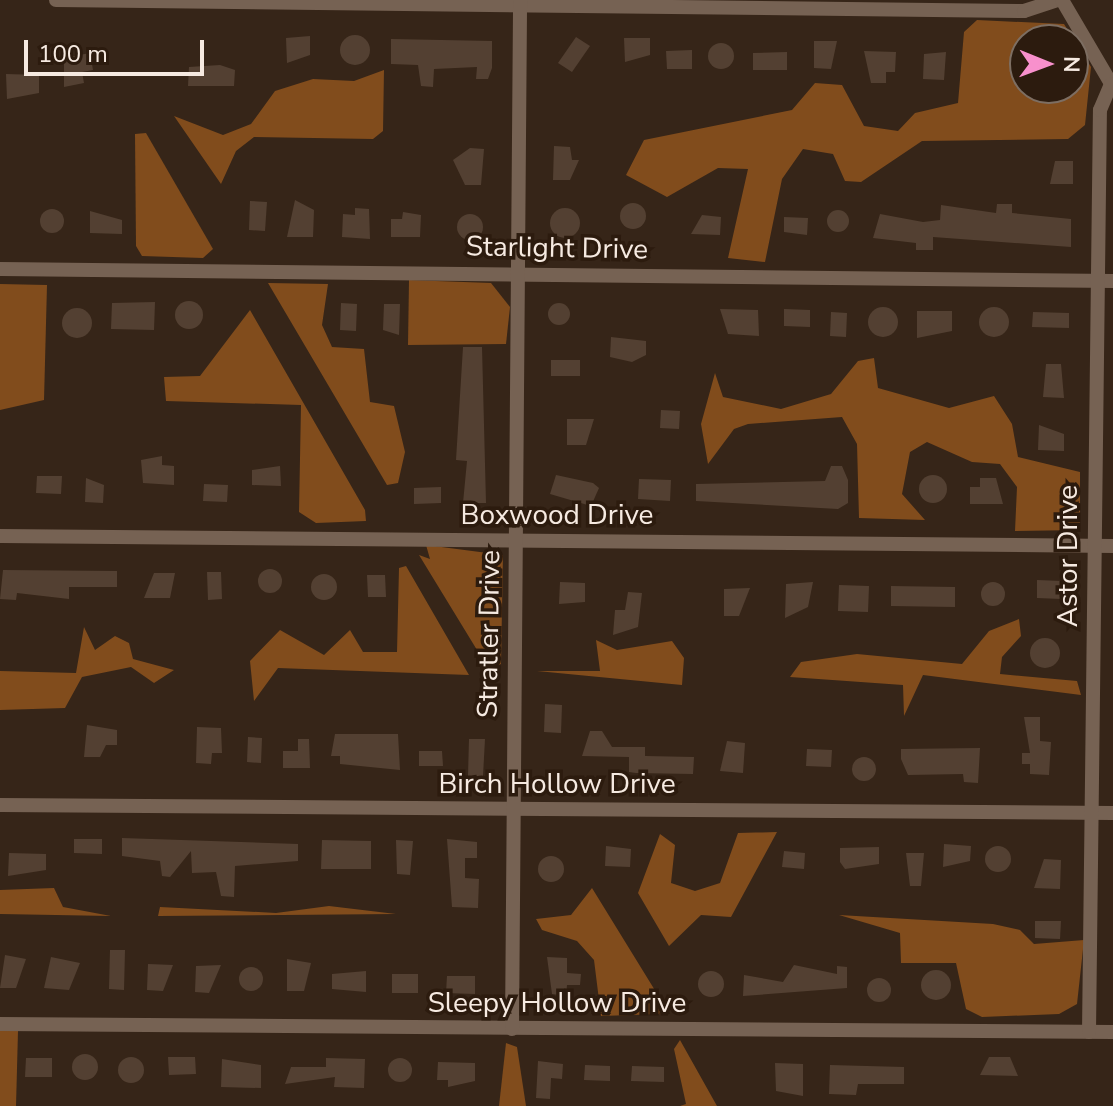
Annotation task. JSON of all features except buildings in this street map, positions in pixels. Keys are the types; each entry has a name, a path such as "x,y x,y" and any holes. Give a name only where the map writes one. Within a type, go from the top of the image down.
{"street":[{"path":"56,0 1024,11 1060,0 1112,86"},
{"name":"Stratler Drive","path":"512,1029 520,3"},
{"name":"Astor Drive","path":"1089,1032 1100,110 1112,86"},
{"name":"Starlight Drive","path":"0,269 1113,281"},
{"name":"Boxwood Drive","path":"0,536 1113,546"},
{"name":"Birch Hollow Drive","path":"0,805 1113,813"},
{"name":"Sleepy Hollow Drive","path":"0,1024 1113,1032"}],"shaded area":[{"path":"977,20 1064,24 1009,24 1009,104 1087,104 1085,125 1068,139 922,141 861,182 845,181 833,154 803,149 782,179 765,262 728,258 748,169 718,168 667,197 626,175 644,140 792,110 815,83 842,85 864,126 898,131 915,113 958,103 964,32"},
{"path":"384,70 383,131 373,139 254,137 236,151 221,184 174,116 223,135 251,124 275,91 313,79 354,81"},
{"path":"146,133 213,249 203,258 142,256 136,246 135,134"},
{"path":"409,280 491,283 510,307 506,344 408,345"},
{"path":"268,283 328,284 322,325 332,347 364,349 370,402 394,406 405,452 398,483 387,485"},
{"path":"0,284 47,285 44,400 0,410"},
{"path":"250,310 365,510 366,521 316,523 299,512 301,405 166,401 164,377 200,376"},
{"path":"874,358 878,388 949,408 994,396 1012,424 1018,457 1080,472 1080,530 1015,531 1017,487 1000,464 972,462 927,442 910,452 902,494 925,520 859,518 857,444 842,417 748,424 734,429 708,464 701,424 715,373 723,397 781,409 831,394 858,361"},
{"path":"426,545 503,555 501,664 488,668 419,555 430,559"},
{"path":"406,566 469,675 278,668 254,701 250,661 280,630 324,655 350,630 363,652 397,652 399,568"},
{"path":"1019,619 1021,636 1002,657 1000,674 1077,681 1081,695 923,675 904,716 903,685 790,677 801,662 857,654 962,664 989,631"},
{"path":"84,627 95,650 115,636 129,643 133,659 174,670 154,683 131,667 82,677 65,708 0,710 0,671 76,673"},
{"path":"596,640 617,650 672,641 684,658 682,685 537,671 600,671"},
{"path":"777,832 731,917 701,915 669,946 638,893 660,834 675,845 671,883 695,891 720,883 738,833"},
{"path":"54,888 63,907 111,916 0,914 0,890"},
{"path":"592,888 664,1005 663,1014 601,1016 594,960 577,941 542,930 536,919 571,915"},
{"path":"329,906 396,914 158,916 160,907 276,913"},
{"path":"839,915 993,924 1020,930 1034,944 1084,940 1077,1004 1059,1014 982,1017 966,1009 956,963 901,963 900,933"},
{"path":"0,1031 18,1031 16,1106 0,1106"},
{"path":"680,1040 717,1106 680,1106 686,1104 674,1049"},
{"path":"506,1043 517,1047 526,1106 499,1106"}]}
